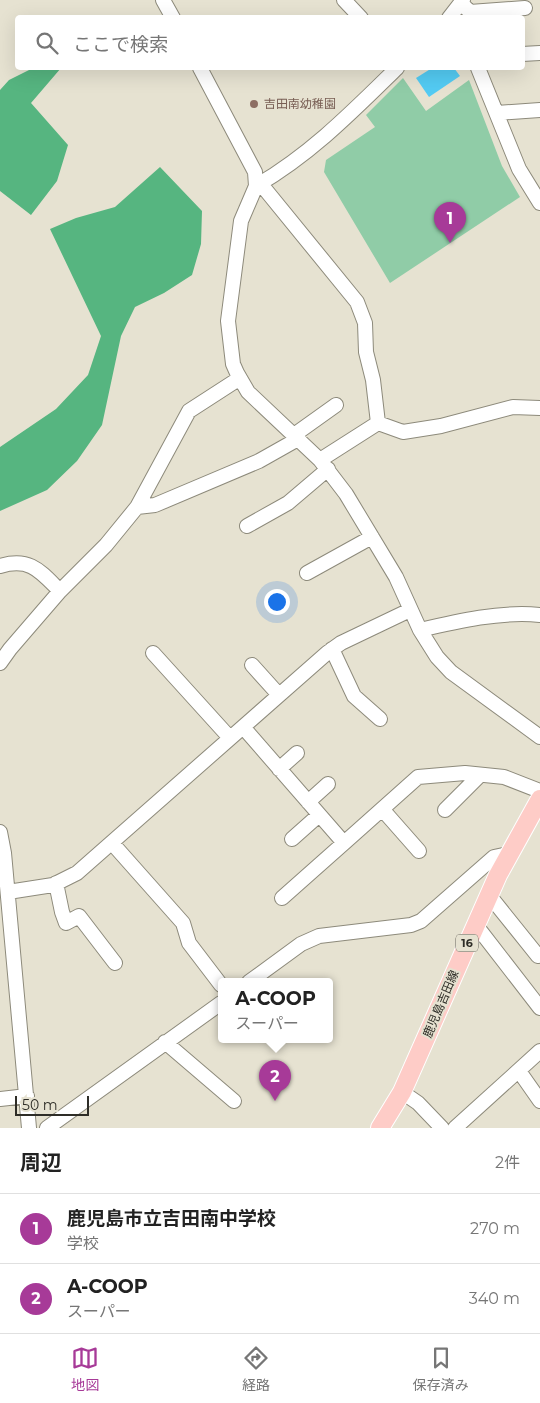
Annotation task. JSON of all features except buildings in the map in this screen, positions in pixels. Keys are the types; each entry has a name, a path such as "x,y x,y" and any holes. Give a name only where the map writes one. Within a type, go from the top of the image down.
{"main road":[{"name":"鹿児島吉田線","path":"380,1128 402,1092 475,924 508,854 540,799"}],"street":[{"path":"163,0 171,15"},
{"path":"344,0 358,15"},
{"path":"456,10 470,12 525,8"},
{"path":"525,54 540,53"},
{"path":"201,70 251,162 258,185 333,274 350,291 361,310 365,323 366,352 378,423"},
{"path":"395,70 320,141 284,170 258,185 241,221 228,321 232,364 258,404 324,464 396,577 420,630 437,657 451,672 540,737"},
{"path":"479,70 519,169 538,196"},
{"path":"496,113 540,110"},
{"path":"0,663 60,590 106,545 137,507 189,412 240,378"},
{"path":"137,507 155,505 259,461 296,437 336,405"},
{"path":"378,423 403,432 441,426 513,407 540,408"},
{"path":"247,526 288,503 324,464 378,423"},
{"path":"307,572 372,537"},
{"path":"0,566 20,562 40,572 60,590"},
{"path":"5,887 56,883 77,873 332,649 410,610"},
{"path":"420,630 454,622 508,615 540,615"},
{"path":"332,649 354,696 380,718"},
{"path":"153,653 230,738"},
{"path":"252,666 279,695"},
{"path":"243,727 344,843"},
{"path":"279,769 298,752"},
{"path":"282,898 418,777 465,773 504,777 540,791"},
{"path":"445,810 480,775"},
{"path":"308,802 328,784"},
{"path":"382,809 419,851"},
{"path":"292,839 319,815"},
{"path":"0,832 5,887 6,948 27,1096 28,1128"},
{"path":"112,843 183,924 189,943 218,982"},
{"path":"254,978 301,944 319,936 411,926 421,921 494,857 508,854"},
{"path":"56,883 66,923 79,916 115,963"},
{"path":"489,895 538,956"},
{"path":"475,924 540,1008"},
{"path":"47,1128 218,1004"},
{"path":"165,1042 234,1101"},
{"path":"455,1128 540,1051"},
{"path":"519,1070 540,1101"},
{"path":"402,1092 418,1103 442,1128"},
{"path":"0,1099 27,1096"}],"green space":[{"path":"29,70 59,70 31,103 68,145 57,181 31,215 0,191 0,90 9,80"},
{"path":"403,78 426,111 469,80 502,166 520,197 390,283 324,172 326,160 375,127 366,115"},
{"path":"160,167 202,211 201,244 192,275 164,293 135,307 121,336 102,425 77,461 47,490 0,511 0,447 56,409 88,375 101,336 50,229 76,218 115,207"}],"water":[{"path":"429,70 456,70 460,76 429,97 416,78"}],"place":[{"name":"吉田南幼稚園","path":"254,104"},
{"name":"鹿児島市立吉田南中学校","path":"450,243"},
{"name":"A-COOP","path":"275,1101"}]}
